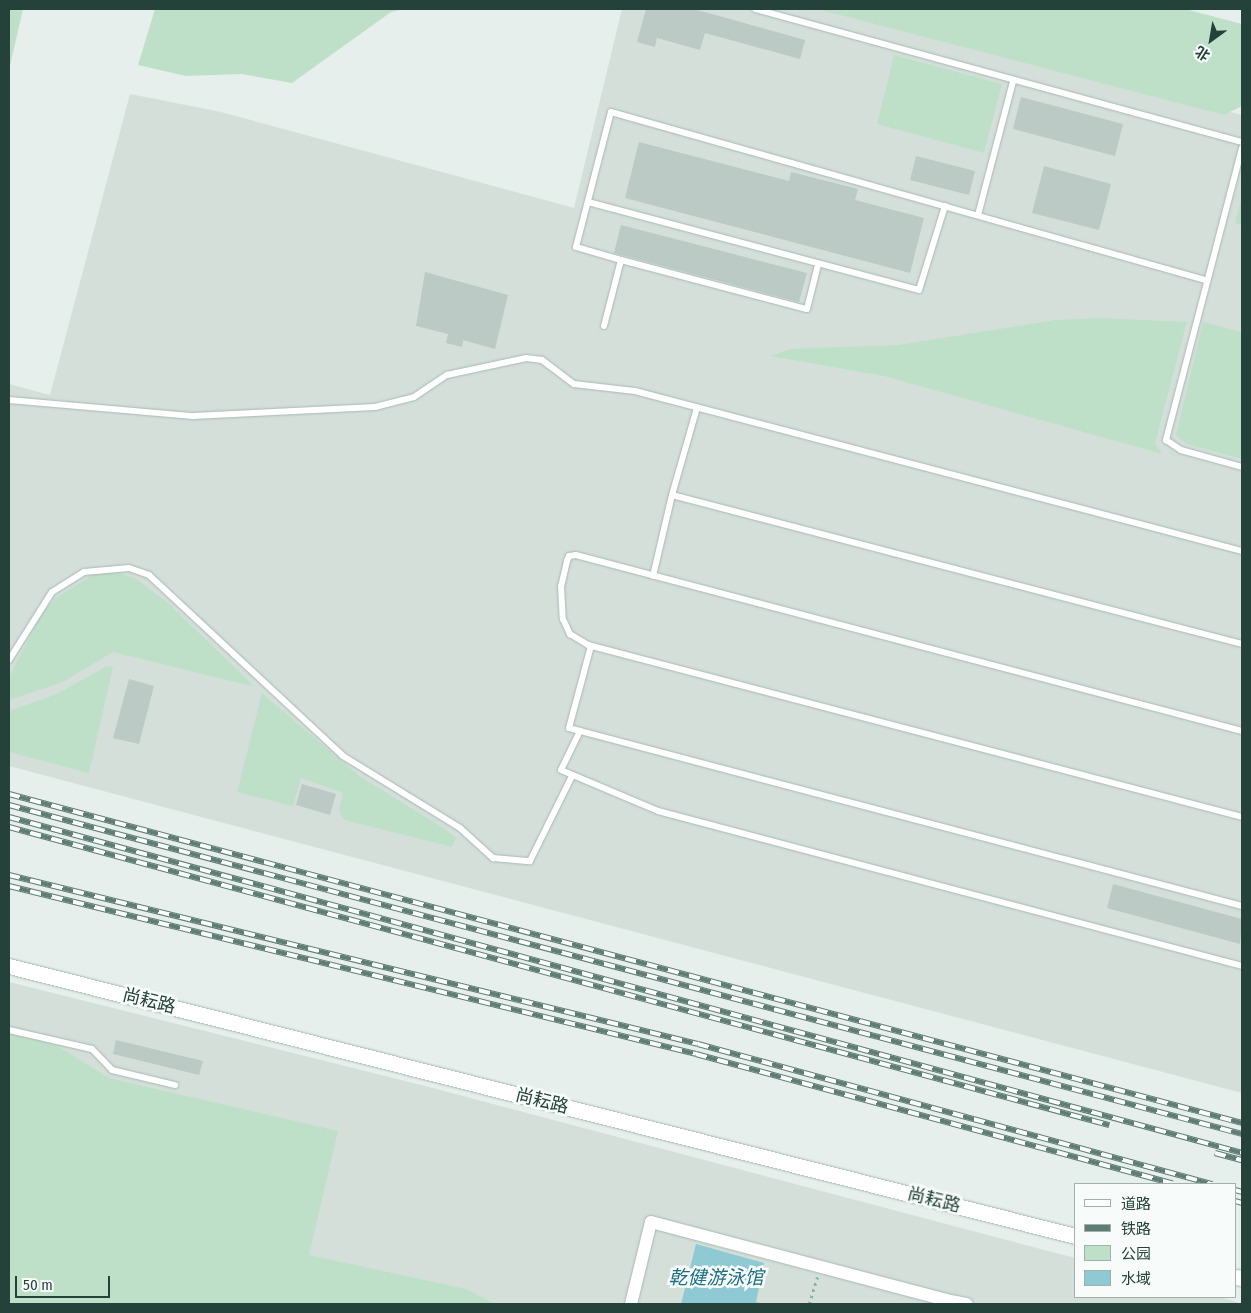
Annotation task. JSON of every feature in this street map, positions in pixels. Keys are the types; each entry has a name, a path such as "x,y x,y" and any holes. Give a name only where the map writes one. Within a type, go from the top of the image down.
{"street":[{"name":"尚耘路","path":"9,966 1074,1236"},
{"path":"631,1304 651,1222 820,1265 945,1302 967,1304"}],"lane":[{"path":"755,9 1013,82 1242,142"},
{"path":"978,215 1013,82"},
{"path":"818,265 807,309 576,247 611,112 1205,280"},
{"path":"1242,148 1205,280 1166,440 1181,450 1242,467"},
{"path":"588,202 818,265 919,290 945,206"},
{"path":"604,326 621,260"},
{"path":"9,400 193,416 375,407 414,397 447,374 526,358 542,360 574,384 635,391 1242,551"},
{"path":"653,576 672,495 697,408"},
{"path":"672,495 1242,644"},
{"path":"1242,731 653,576 569,556 561,586 563,619 570,634 591,646 1242,817"},
{"path":"9,660 52,592 84,572 129,568 149,575 343,756 460,828 493,858 530,861 572,776"},
{"path":"591,646 569,728 1242,906"},
{"path":"580,731 561,770 658,811 1242,966"},
{"path":"9,1030 92,1049 112,1070 175,1085"}],"path":[{"path":"809,1304 820,1265"}],"shaded area":[{"path":"622,9 838,9 1242,115 1242,1093 9,766 9,384 50,395 130,94 221,112 574,208"},
{"path":"9,982 429,1087 1074,1258 1074,1298 1224,1298 1242,1304 9,1304"}],"green space":[{"path":"9,9 23,9 9,70"},
{"path":"155,9 404,9 391,12 292,83 242,74 186,76 138,65"},
{"path":"817,9 1185,9 1242,24 1242,106 1224,115"},
{"path":"894,55 1002,84 984,153 877,124"},
{"path":"1242,196 1242,225 1235,223"},
{"path":"1101,318 1187,322 1155,443 1162,454 884,376 770,356 790,349 898,345 1055,320"},
{"path":"1203,322 1242,332 1242,459 1186,444 1176,435"},
{"path":"96,573 120,573 136,579 167,602 255,687 113,652 63,682 9,700 9,677 40,617 54,599"},
{"path":"107,666 113,667 89,773 9,752 9,711 57,694"},
{"path":"262,693 358,775 442,827 456,838 452,847 344,820 339,810 343,793 301,778 293,806 237,792"},
{"path":"9,1031 48,1040 109,1078 338,1131 309,1255 466,1289 495,1304 9,1304"}],"water":[{"name":"乾健游泳馆","path":"696,1244 764,1263 756,1302 765,1304 681,1304"}],"building":[{"path":"646,9 694,9 805,40 800,59 705,33 700,50 657,38 655,47 637,42"},
{"path":"1021,97 1123,124 1115,156 1013,129"},
{"path":"639,142 789,181 791,172 858,189 855,200 924,218 910,273 625,198"},
{"path":"916,156 975,171 969,195 910,180"},
{"path":"1044,166 1111,184 1099,230 1032,213"},
{"path":"621,225 807,273 799,302 614,253"},
{"path":"425,272 508,295 495,349 463,340 462,347 446,343 448,334 416,326"},
{"path":"129,679 154,686 139,744 113,738"},
{"path":"302,784 336,794 330,815 296,805"},
{"path":"1113,884 1242,919 1240,944 1107,908"},
{"path":"116,1040 203,1061 199,1075 113,1054"}],"railway":[{"path":"9,794 1242,1123"},
{"path":"9,805 1242,1134"},
{"path":"9,817 1242,1153"},
{"path":"9,827 1109,1125"},
{"path":"9,875 698,1044 1208,1183"},
{"path":"9,886 696,1054 1169,1183"},
{"path":"1215,1153 1242,1160"},
{"path":"1236,1190 1242,1192"},
{"path":"1236,1201 1242,1203"}]}
